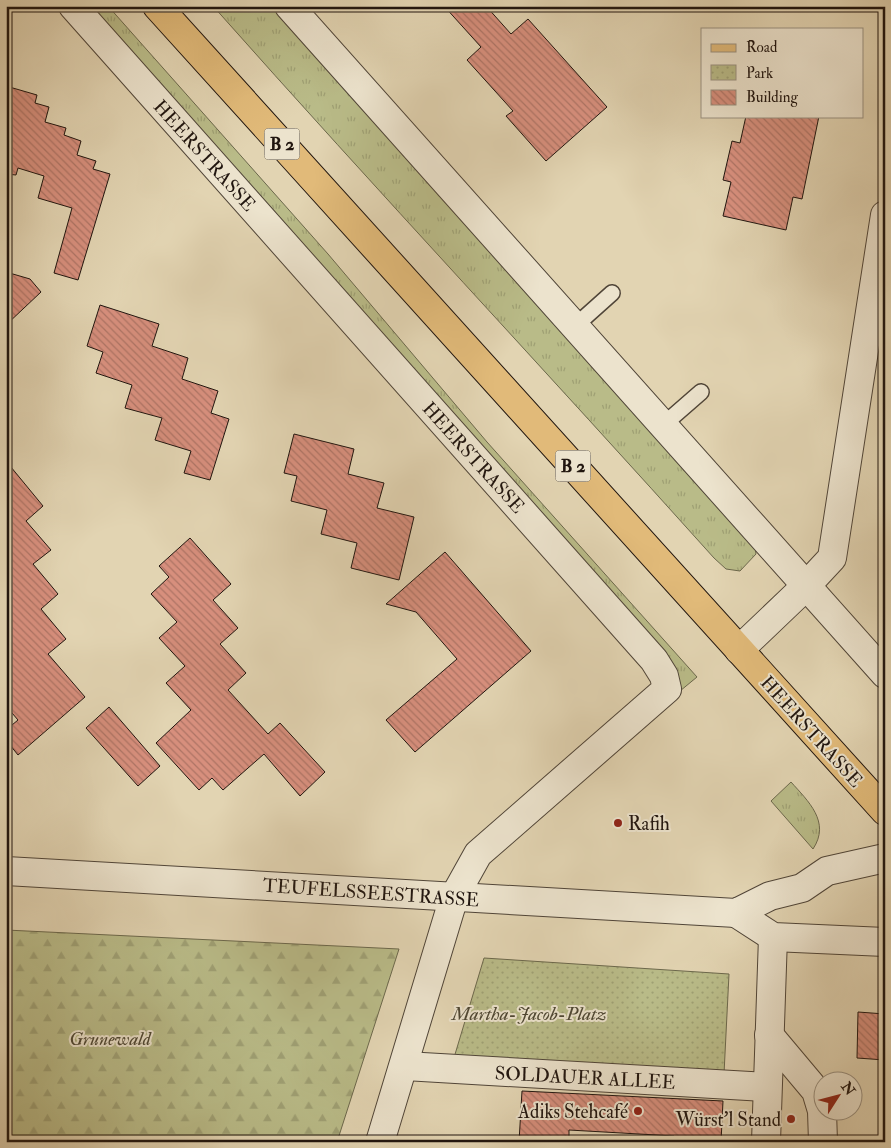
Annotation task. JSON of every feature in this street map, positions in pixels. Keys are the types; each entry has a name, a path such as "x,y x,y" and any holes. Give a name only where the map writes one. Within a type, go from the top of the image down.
{"main road":[{"name":"HEERSTRASSE","path":"157,6 884,810"}],"street":[{"name":"HEERSTRASSE","path":"74,6 654,660 664,676 667,689 478,854 454,897"},
{"path":"289,6 805,587 885,674"},
{"path":"739,650 805,587 832,558 885,216"},
{"name":"TEUFELSSEESTRASSE","path":"736,913 770,896 802,888 827,872 883,858"},
{"name":"TEUFELSSEESTRASSE","path":"6,871 736,913 773,937"},
{"path":"380,1142 454,897"},
{"path":"766,1142 766,1087 773,937 885,942"},
{"path":"769,1035 816,1091 822,1111 822,1142"},
{"name":"SOLDAUER ALLEE","path":"404,1066 766,1087"}],"lane":[{"path":"574,327 612,293"},
{"path":"662,426 701,392"}],"green space":[{"path":"92,6 108,6 328,254 487,442 697,677 680,691 662,655"},
{"path":"213,6 272,6 755,547 756,554 740,571 726,569 714,558"},
{"path":"791,782 810,804 818,821 820,830 813,849 771,801"},
{"name":"Grunewald","path":"6,930 399,949 337,1142 6,1142"},
{"name":"Martha-Jacob-Platz","path":"484,958 729,974 724,1074 453,1061"}],"building":[{"path":"444,6 486,6 511,34 528,19 607,107 546,161 506,116 513,111 467,60 481,47"},
{"path":"6,86 37,95 35,103 49,107 45,122 66,128 64,135 81,141 77,155 96,161 93,169 110,174 78,280 54,273 72,208 38,198 44,176 18,168 16,175 6,174"},
{"path":"746,118 819,118 802,199 793,197 786,230 723,216 731,182 723,180 732,141 740,143"},
{"path":"6,272 30,279 41,292 6,325"},
{"path":"100,305 159,324 152,346 188,358 182,379 218,391 211,413 229,419 210,480 184,473 191,451 155,440 162,418 125,408 132,385 96,373 103,352 87,346"},
{"path":"294,434 354,449 348,474 384,483 377,508 414,517 399,580 351,568 357,543 321,534 327,510 291,501 297,476 284,473"},
{"path":"6,461 43,506 26,521 51,550 33,564 58,594 41,609 66,639 48,654 85,697 18,755 6,740 6,730 18,720 6,706"},
{"path":"190,538 231,584 213,600 238,628 220,644 246,673 228,690 268,734 280,723 325,772 300,796 264,754 223,790 212,778 199,790 156,743 191,710 166,683 185,666 159,638 177,622 151,594 169,577 159,566"},
{"path":"445,552 531,651 415,752 386,720 457,659 416,612 386,604"},
{"path":"109,707 160,766 138,786 86,728"},
{"path":"858,1012 885,1014 885,1060 857,1058"},
{"path":"522,1091 723,1101 721,1142 673,1142 674,1136 569,1130 569,1142 519,1142"}],"place":[{"name":"Rafih","path":"618,823"},
{"name":"Adiks Stehcafé","path":"638,1111"},
{"name":"Würst'l Stand","path":"791,1119"}]}
